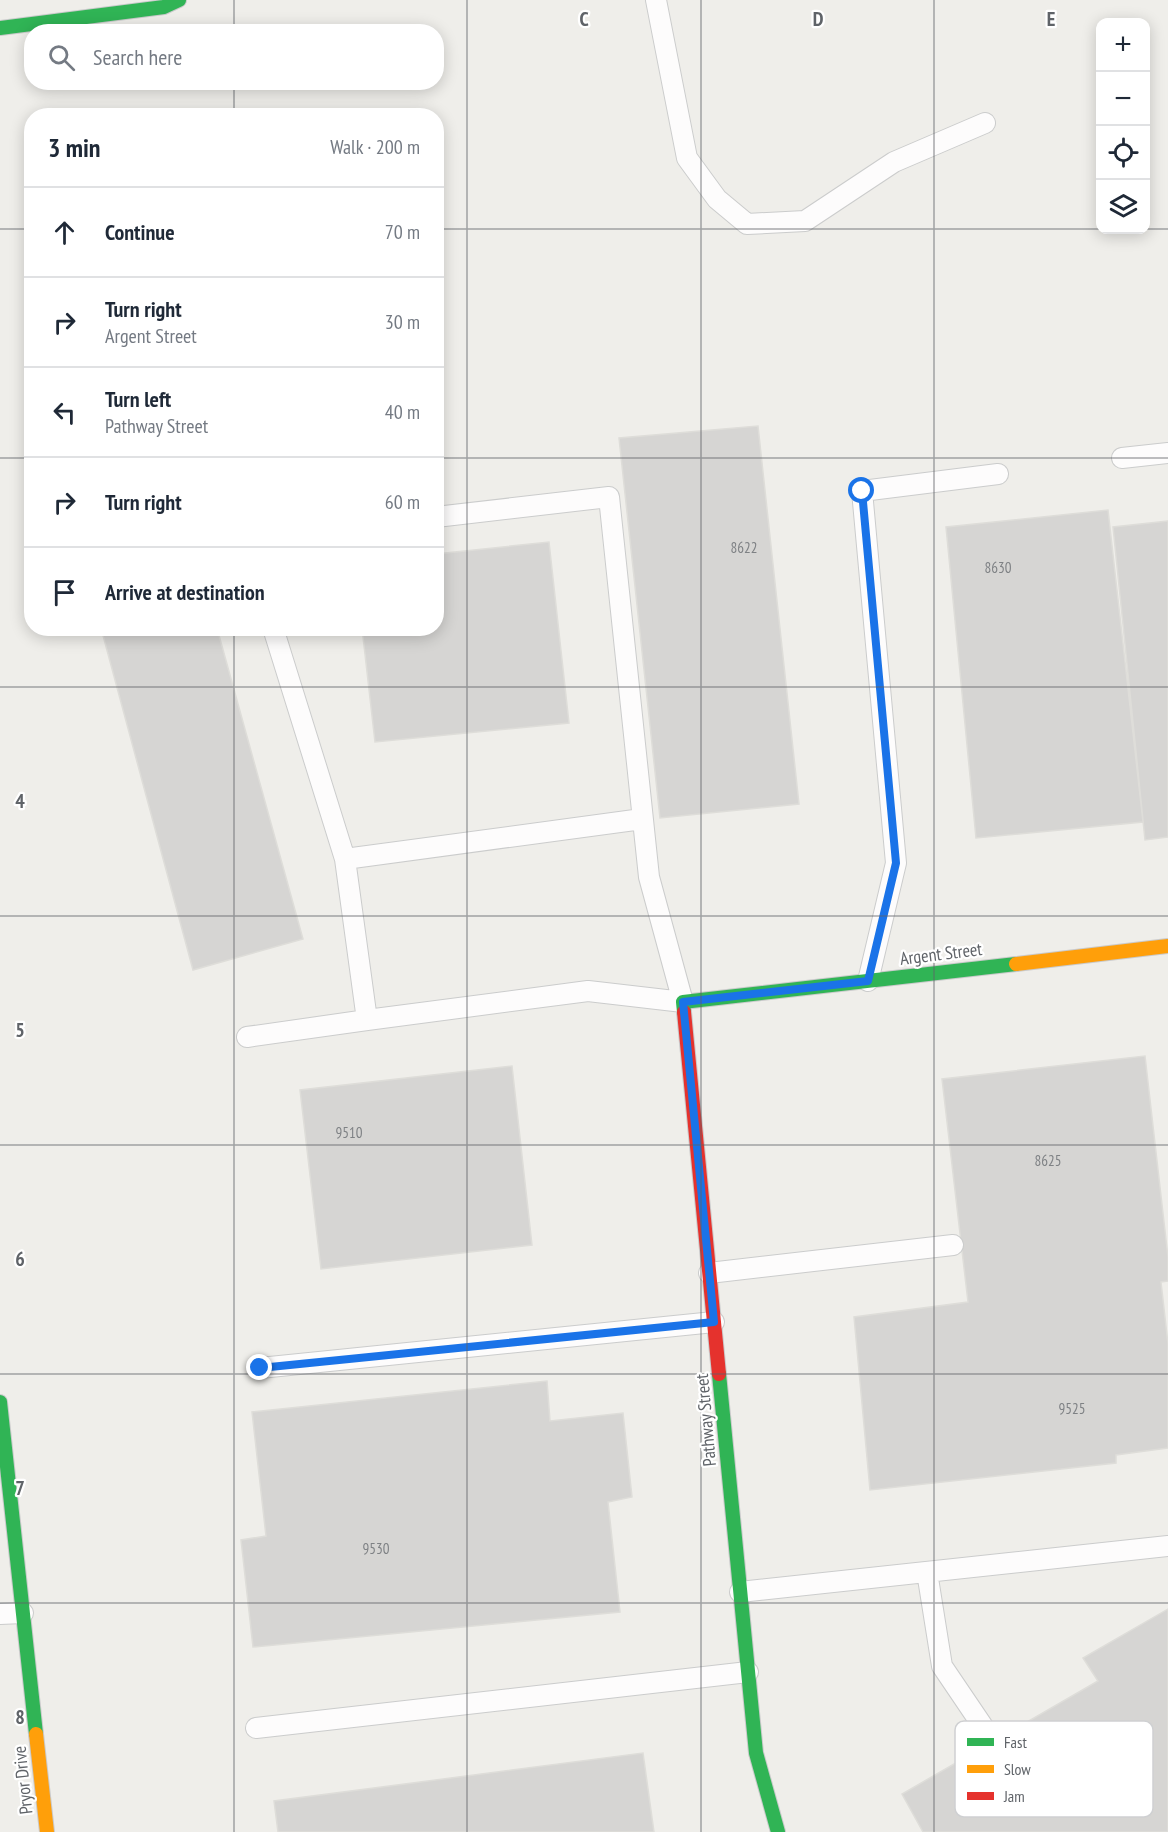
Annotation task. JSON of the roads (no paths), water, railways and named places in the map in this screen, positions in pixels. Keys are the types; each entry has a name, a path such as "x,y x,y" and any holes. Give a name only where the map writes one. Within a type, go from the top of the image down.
{"street":[{"path":"31,24 164,7 179,0"},
{"path":"0,28 24,25"},
{"name":"Argent Street","path":"683,1002 1168,946"},
{"name":"Pathway Street","path":"683,1002 756,1754 778,1832"},
{"name":"Pryor Drive","path":"0,1402 46,1832"}],"lane":[{"path":"656,0 687,158 717,199 747,224 806,221 894,162 986,123"},
{"path":"1122,458 1168,453"},
{"path":"868,981 896,863 862,491 999,474"},
{"path":"247,1037 588,991 683,1002 649,877 609,497 444,515"},
{"path":"275,636 345,860 367,1020"},
{"path":"345,860 642,819"},
{"path":"709,1273 953,1245"},
{"path":"260,1368 714,1322"},
{"path":"740,1592 1168,1546"},
{"path":"927,1572 942,1666 979,1721"},
{"path":"0,1614 23,1613"},
{"path":"256,1728 748,1672"}]}
